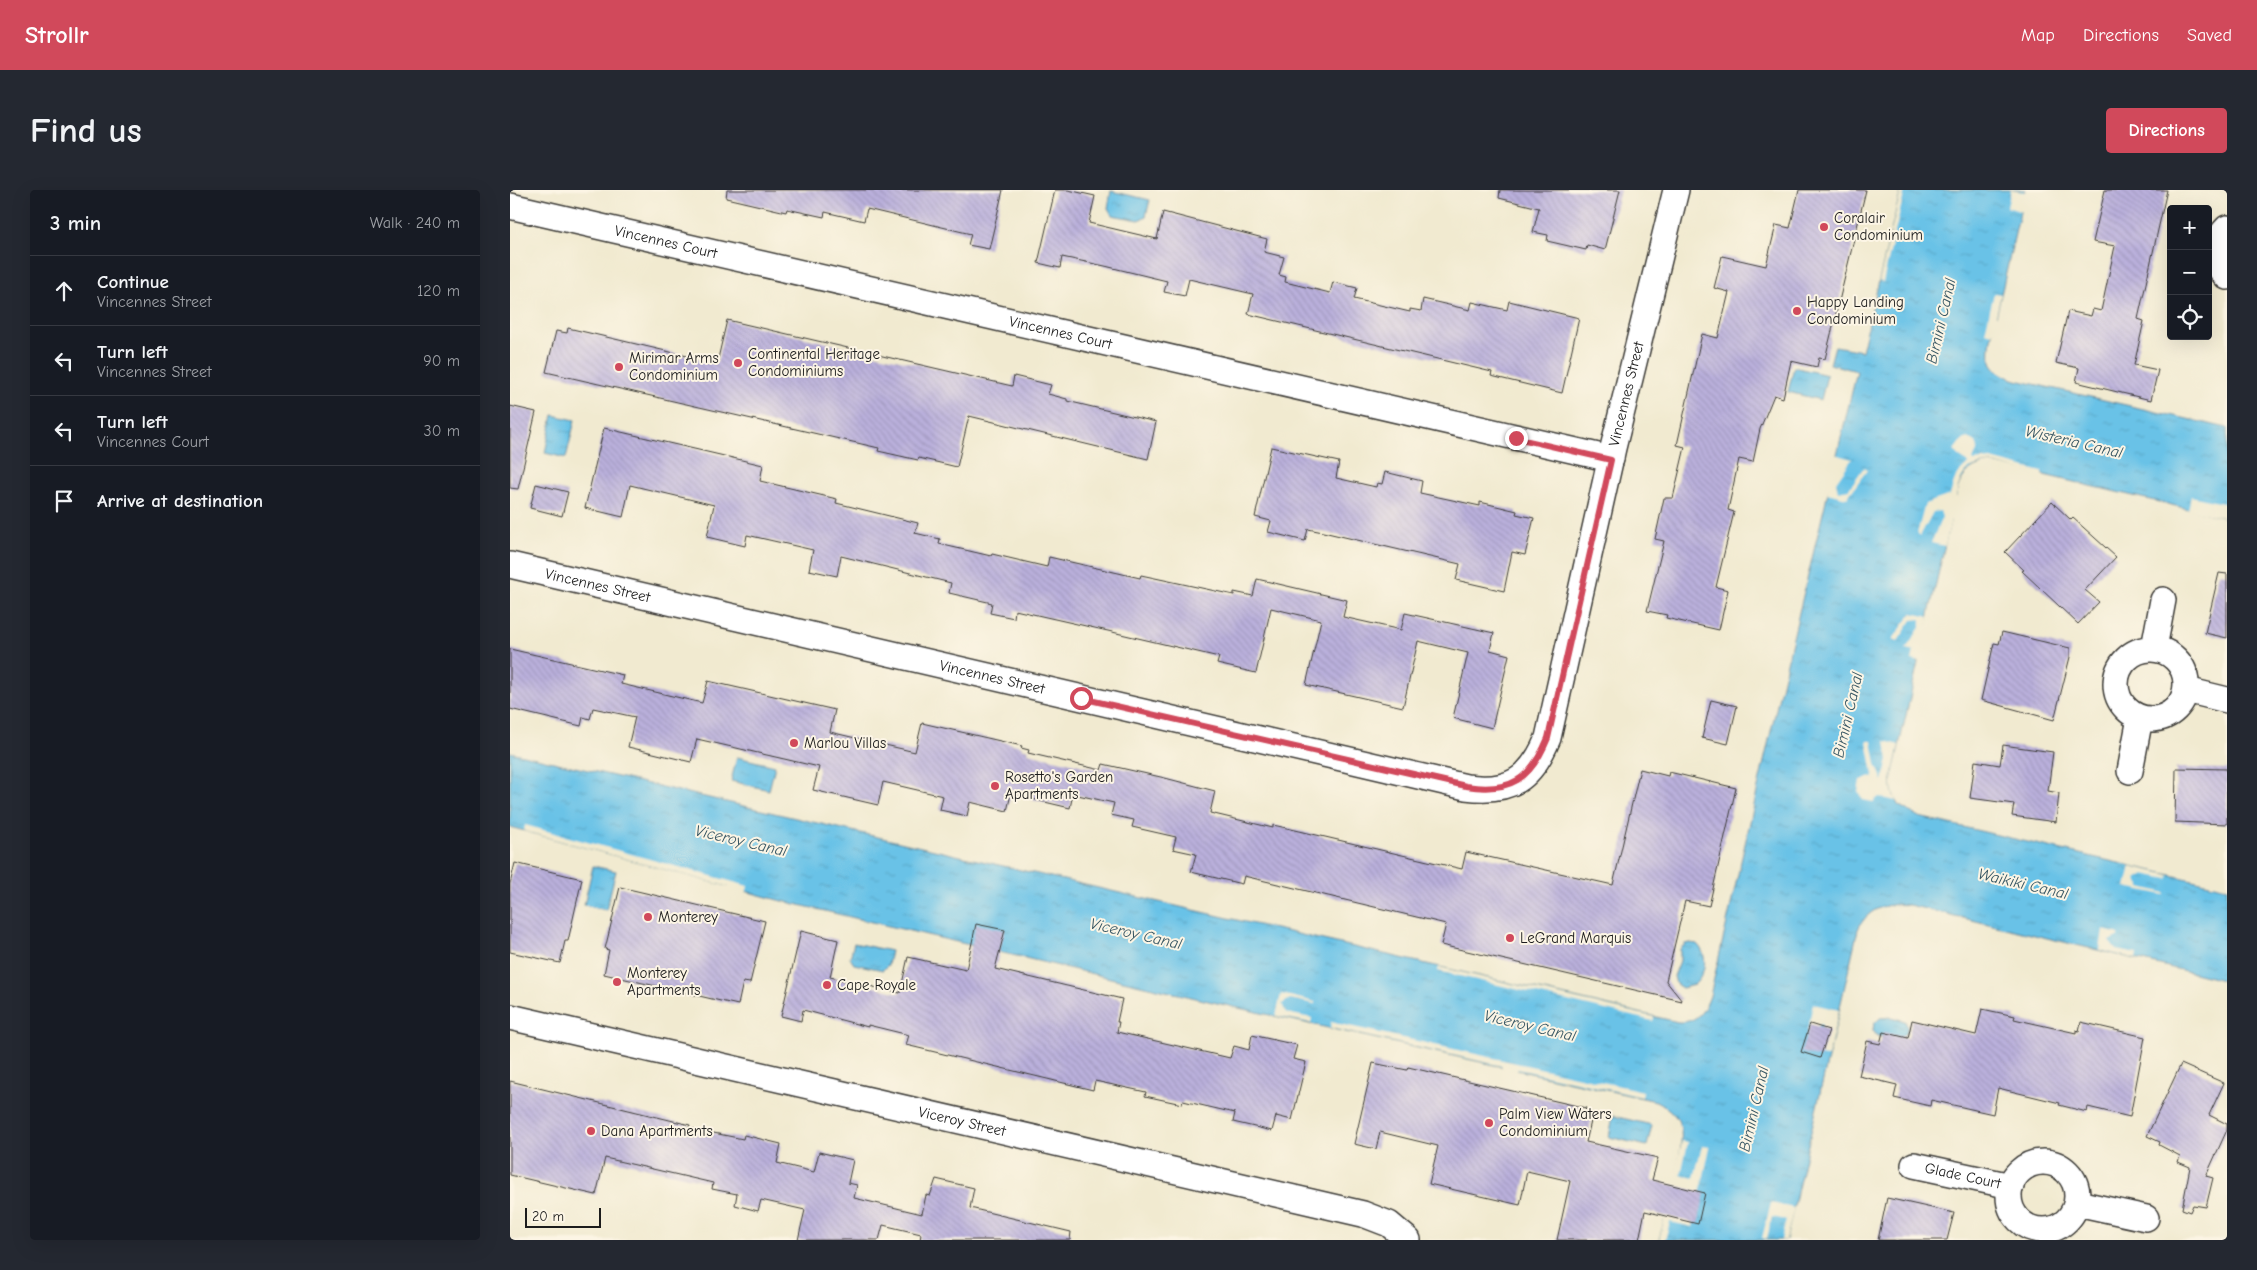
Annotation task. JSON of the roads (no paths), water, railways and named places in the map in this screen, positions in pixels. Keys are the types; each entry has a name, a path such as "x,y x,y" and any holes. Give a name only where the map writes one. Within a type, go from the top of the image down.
{"street":[{"name":"Vincennes Street","path":"510,565 1460,785 1493,789 1511,784 1538,760 1548,738 1611,460 1676,190"},
{"name":"Vincennes Court","path":"510,206 1611,460"},
{"path":"2227,228 2221,234 2216,254 2218,264 2227,277"},
{"path":"2154,648 2163,600"},
{"path":"2145,648 2154,648 2161,649 2173,657 2186,678 2186,690 2180,705 2172,713 2162,718 2140,718 2130,713 2122,705 2116,683 2122,666 2130,656 2145,648"},
{"path":"2186,690 2227,700"},
{"path":"2130,771 2140,718"},
{"name":"Viceroy Street","path":"510,1017 1362,1214 1389,1224 1408,1240"},
{"name":"Glade Court","path":"2050,1162 2064,1169 2075,1182 2078,1192 2077,1203 2073,1213 2066,1222 2057,1227 2031,1234 2012,1210 2009,1200 2011,1186 2020,1170 2029,1164 2050,1162"},
{"name":"Glade Court","path":"1914,1165 2011,1186"}],"water":[{"path":"1901,190 2025,190 1992,334 1990,357 1995,368 2000,373 2016,380 2227,428 2227,518 1993,463 1981,465 1967,472 1958,487 1891,781 1892,792 1898,805 1919,817 2227,888 2227,981 1909,905 1886,906 1873,911 1858,929 1786,1240 1659,1240 1679,1161 1681,1132 1675,1115 1656,1101 1234,1007 778,900 510,827 510,752 1678,1022 1690,1021 1702,1012 1710,996 1857,371 1830,364 1835,346 1862,351"},
{"path":"1111,191 1150,200 1146,216 1139,220 1112,215 1108,208"},
{"path":"1794,367 1827,375 1821,400 1788,392"},
{"path":"553,415 575,420 566,458 545,453"},
{"path":"737,757 775,766 769,790 731,781"},
{"path":"593,866 616,871 606,910 584,905"},
{"path":"854,943 891,951 888,965 883,970 854,964 850,958"},
{"path":"1685,944 1697,944 1701,949 1704,965 1698,981 1694,985 1682,988 1676,984 1674,976 1680,961 1680,949"},
{"path":"1891,1017 1905,1021 1907,1032 1899,1038 1877,1036 1873,1030 1874,1024 1880,1018"},
{"path":"1613,1116 1652,1125 1647,1146 1609,1137"}],"place":[{"name":"Coralair Condominium","path":"1824,227"},
{"name":"Happy Landing Condominium","path":"1797,311"},
{"name":"Continental Heritage Condominiums","path":"738,363"},
{"name":"Mirimar Arms Condominium","path":"619,367"},
{"name":"Marlou Villas","path":"794,743"},
{"name":"Rosetto's Garden Apartments","path":"995,786"},
{"name":"Monterey","path":"648,917"},
{"name":"LeGrand Marquis","path":"1510,938"},
{"name":"Monterey Apartments","path":"617,982"},
{"name":"Cape Royale","path":"827,985"},
{"name":"Palm View Waters Condominium","path":"1489,1123"},
{"name":"Dana Apartments","path":"591,1131"}],"water label":[{"name":"Bimini Canal","path":"1941,321"},
{"name":"Wisteria Canal","path":"2074,442"},
{"name":"Bimini Canal","path":"1848,715"},
{"name":"Viceroy Canal","path":"741,841"},
{"name":"Waikiki Canal","path":"2023,884"},
{"name":"Viceroy Canal","path":"1136,934"},
{"name":"Viceroy Canal","path":"1530,1026"},
{"name":"Bimini Canal","path":"1754,1109"}]}
